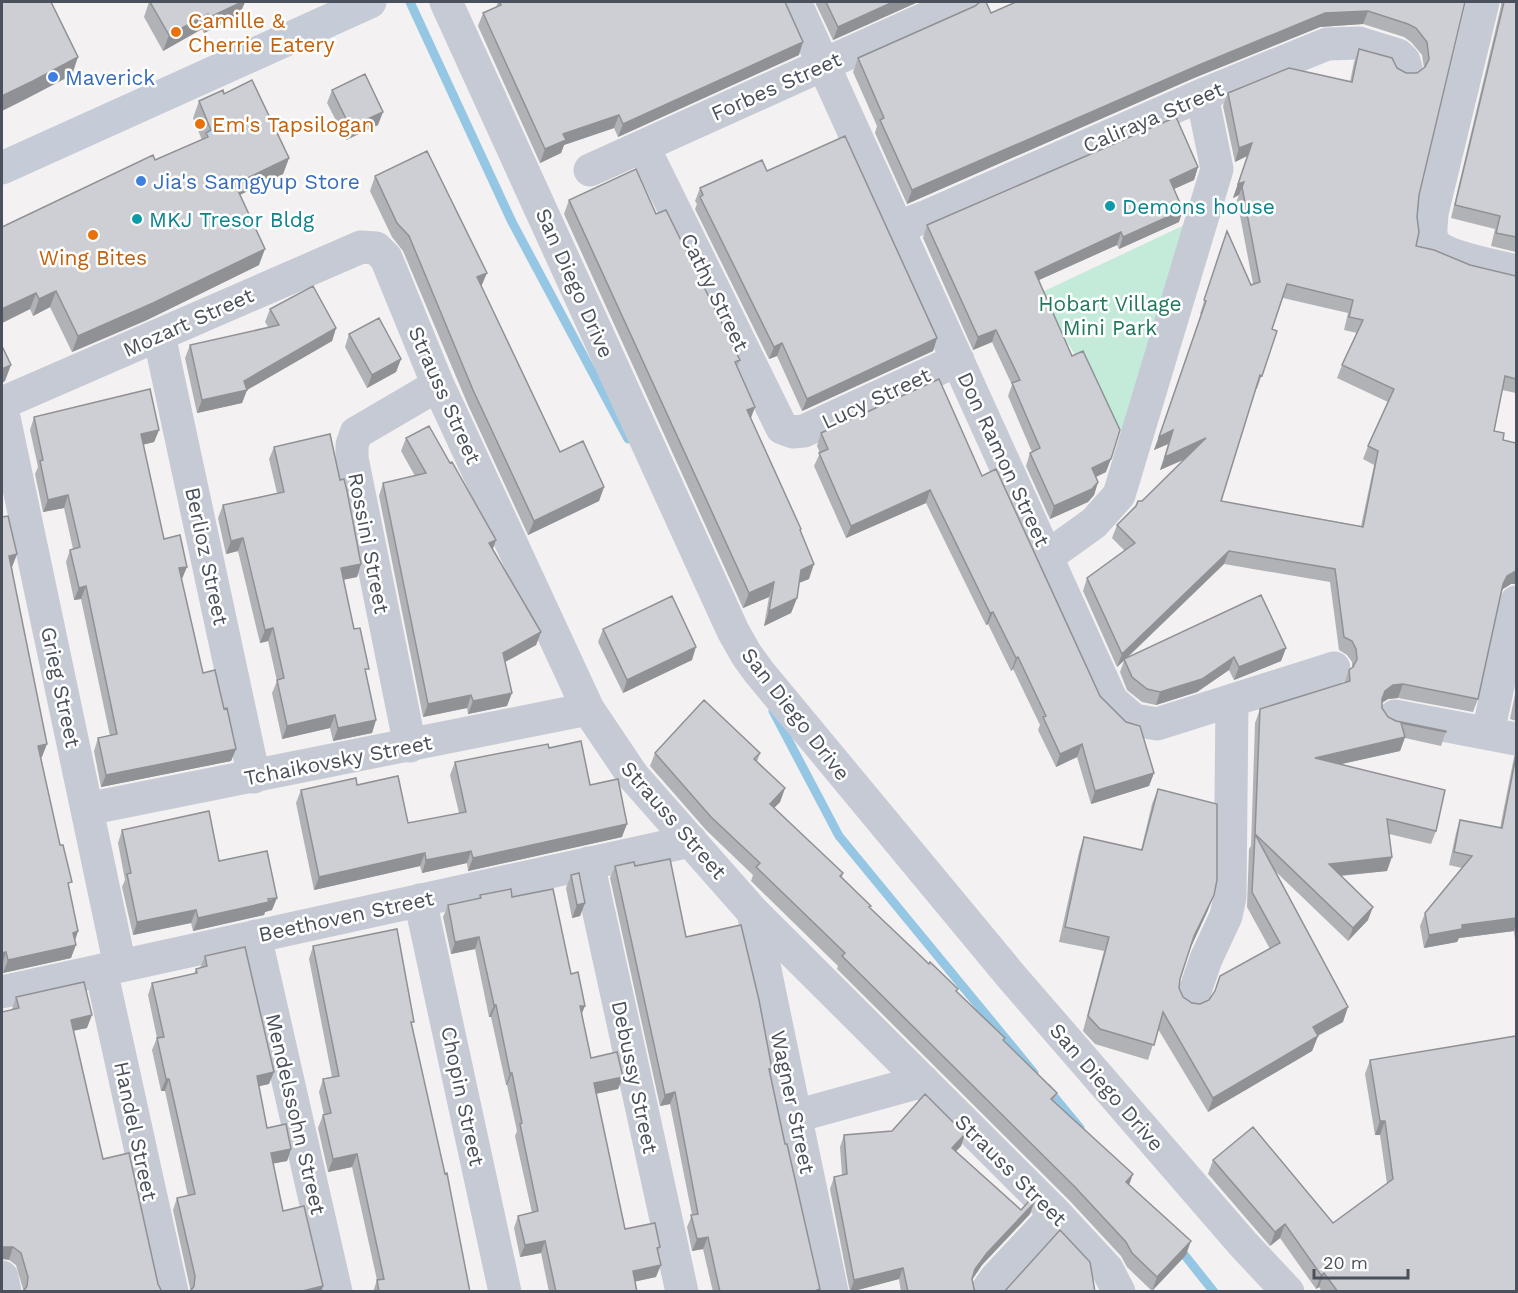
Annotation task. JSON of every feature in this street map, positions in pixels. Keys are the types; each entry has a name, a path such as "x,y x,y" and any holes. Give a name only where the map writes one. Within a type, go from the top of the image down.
{"main road":[{"path":"2,168 370,2"}],"street":[{"name":"San Diego Drive","path":"446,2 733,631 746,654 1011,976 1235,1235 1288,1292"},
{"name":"Don Ramon Street","path":"795,2 1112,701 1134,720 1157,724 1334,668"},
{"name":"Forbes Street","path":"590,170 962,2"},
{"path":"1483,2 1432,213 1431,232 1433,242 1444,252 1516,271"},
{"name":"Caliraya Street","path":"898,227 1202,95 1327,44 1359,43 1369,46 1398,55 1404,61 1406,68"},
{"path":"1047,556 1094,523 1119,495 1216,170 1202,95"},
{"name":"Cathy Street","path":"644,146 782,428 793,432"},
{"name":"Mozart Street","path":"2,403 361,247 376,248"},
{"name":"Strauss Street","path":"376,248 386,258 438,385 588,709 633,776 753,912 1056,1214 1107,1269 1119,1292"},
{"name":"Berlioz Street","path":"159,335 254,777"},
{"name":"Lucy Street","path":"793,432 804,431 958,360"},
{"name":"Rossini Street","path":"410,746 351,445 356,433 438,385"},
{"name":"Grieg Street","path":"2,408 87,809 111,968"},
{"path":"1395,716 1502,736 1516,602"},
{"path":"1192,1000 1206,959 1226,916 1230,897 1232,701"},
{"name":"Tchaikovsky Street","path":"87,809 588,709"},
{"name":"Beethoven Street","path":"2,992 691,841"},
{"name":"Debussy Street","path":"588,863 682,1292"},
{"name":"Chopin Street","path":"420,900 505,1292"},
{"name":"Wagner Street","path":"753,912 832,1292"},
{"name":"Mendelssohn Street","path":"255,936 336,1292"},
{"name":"Handel Street","path":"111,968 172,1292"},
{"path":"796,1116 923,1081"},
{"path":"986,1292 996,1278 1056,1214"},
{"path":"2,1278 4,1292"}],"green space":[{"name":"Hobart Village Mini Park","path":"1193,221 1124,435 1038,294"}],"building":[{"path":"2,2 51,2 78,57 2,96"},
{"path":"150,2 242,2 210,17 208,14 169,35"},
{"path":"499,2 785,2 803,42 623,124 619,115 563,134 566,140 545,149 483,13 501,5"},
{"path":"826,2 893,2 838,27"},
{"path":"980,2 986,2 991,13 1016,2 1465,2 1419,195 1417,217 1419,232 1416,246 1434,250 1470,265 1516,276 1516,379 1505,376 1494,431 1504,433 1503,440 1516,443 1516,571 1507,576 1503,584 1478,699 1403,684 1393,685 1385,691 1382,708 1388,717 1396,721 1446,732 1401,723 1405,737 1315,758 1445,790 1436,831 1387,819 1392,857 1329,864 1373,907 1353,928 1255,834 1260,709 1350,681 1349,670 1357,659 1352,641 1344,637 1335,569 1229,551 1122,654 1087,578 1135,543 1117,525 1138,501 1142,501 1206,438 1165,457 1173,430 1159,437 1206,301 1204,300 1227,231 1251,285 1260,282 1242,187 1244,182 1238,184 1252,143 1239,148 1228,93 1289,68 1352,82 1359,49 1392,58 1397,68 1406,73 1417,73 1425,67 1429,59 1427,42 1416,28 1368,11 1325,13 1199,65 912,190 880,120 884,118 858,58","holes":["1287,284 1353,300 1349,317 1363,320 1342,365 1394,389 1368,446 1378,451 1363,527 1221,501 1260,375 1262,376 1277,331 1272,329"]},
{"path":"1504,2 1516,2 1516,237 1496,233 1500,216 1455,205"},
{"path":"365,74 383,112 350,127 332,90"},
{"path":"252,80 289,158 235,184 265,249 78,336 56,291 39,299 36,293 2,309 2,227 153,155 155,160 208,137 206,133 211,130 199,101 223,90 224,94"},
{"path":"1176,117 1198,167 1170,180 1183,210 1123,237 1121,232 1035,272 1072,356 1083,351 1120,430 1111,459 1092,468 1098,482 1092,489 1054,506 1030,453 1040,448 1012,383 1020,380 996,330 978,337 927,225"},
{"path":"845,136 937,338 807,399 782,343 774,347 700,197 703,195 700,188 762,160 767,171"},
{"path":"427,151 487,273 477,277 560,452 583,441 604,487 534,521 473,390 409,236 397,223 375,176"},
{"path":"636,169 656,214 666,210 740,360 735,362 755,407 747,410 801,529 814,564 801,570 797,598 769,611 774,582 749,593 569,200"},
{"path":"313,286 336,328 244,381 247,390 202,400 190,345 279,325 270,309"},
{"path":"379,318 401,359 372,375 349,334"},
{"path":"2,346 11,365 2,369"},
{"path":"939,379 982,476 996,469 1100,696 1126,722 1140,726 1154,773 1095,791 1082,744 1060,754 1043,717 1046,716 1018,657 1016,658 993,612 990,613 930,490 851,526 819,453 828,449 821,433"},
{"path":"150,389 159,430 141,434 164,539 180,535 187,567 179,568 203,673 215,670 224,709 227,708 236,749 106,775 98,738 117,734 86,586 79,588 70,550 80,547 68,495 48,500 34,417"},
{"path":"429,426 496,540 489,543 541,632 503,653 512,693 473,701 471,695 428,704 383,483 426,473 406,438"},
{"path":"330,434 340,480 344,479 347,491 361,564 341,568 354,629 360,628 369,669 365,669 376,720 338,728 335,715 287,726 277,680 284,678 273,628 265,630 243,538 231,541 223,505 284,492 274,447"},
{"path":"8,516 17,554 9,556 47,744 38,746 60,845 63,845 72,882 68,883 78,931 73,933 76,945 8,960 6,952 2,953 2,517"},
{"path":"1261,595 1286,648 1239,667 1234,657 1202,679 1160,692 1147,689 1132,677 1124,659"},
{"path":"672,596 696,647 627,680 603,629"},
{"path":"704,700 760,753 754,759 785,788 770,804 843,873 840,876 871,906 869,907 958,989 956,991 1057,1093 1051,1099 1133,1174 1126,1182 1191,1241 1157,1277 1132,1253 1126,1242 1075,1187 842,956 845,953 756,867 760,863 711,817 655,753"},
{"path":"581,741 590,785 618,779 627,824 473,858 471,851 426,860 425,853 319,877 301,790 356,778 357,785 398,776 408,823 466,812 455,762 548,744 549,748"},
{"path":"1516,756 1516,918 1462,925 1462,929 1429,935 1425,913 1472,856 1454,852 1460,820 1502,828"},
{"path":"1158,789 1217,804 1217,880 1214,895 1194,936 1180,979 1179,988 1183,997 1192,1003 1200,1004 1209,1000 1220,976 1280,943 1252,892 1255,834 1348,1007 1313,1027 1318,1036 1213,1098 1163,1012 1154,1045 1100,1029 1088,1016 1109,937 1065,927 1084,837 1142,850"},
{"path":"209,811 219,861 267,851 277,898 268,899 269,902 198,918 196,910 137,922 127,874 131,873 122,830"},
{"path":"670,859 686,937 741,925 759,1000 772,1069 769,1069 785,1144 787,1144 820,1289 812,1292 720,1292 708,1237 697,1239 691,1215 698,1214 675,1092 665,1095 615,866 634,862 635,866"},
{"path":"579,873 585,903 577,905 571,875"},
{"path":"511,889 512,897 553,889 571,974 578,972 585,1006 580,1006 591,1058 617,1052 623,1077 594,1083 625,1229 655,1223 660,1247 657,1248 661,1265 633,1271 637,1292 556,1292 545,1241 525,1245 518,1216 538,1211 512,1073 510,1073 479,937 455,942 448,905 481,898 480,895"},
{"path":"397,929 414,1022 411,1022 445,1174 447,1173 470,1292 379,1292 377,1280 384,1279 357,1154 333,1159 323,1115 331,1113 323,1079 339,1076 313,946"},
{"path":"245,947 274,1072 257,1076 267,1128 286,1124 291,1149 271,1153 283,1211 304,1206 323,1286 302,1292 190,1292 194,1286 195,1276 177,1198 195,1194 169,1079 166,1079 157,1038 164,1037 152,983 197,973 196,969 207,966 205,956"},
{"path":"84,982 92,1015 71,1020 103,1159 129,1153 158,1284 162,1292 23,1292 27,1286 28,1277 21,1253 13,1247 2,1247 2,1012 19,1008 16,997"},
{"path":"1516,1036 1516,1292 1338,1292 1324,1273 1321,1275 1285,1224 1275,1232 1213,1160 1253,1127 1333,1223 1393,1179 1385,1121 1380,1121 1370,1060"},
{"path":"925,1094 965,1134 952,1148 1021,1210 1031,1199 1034,1203 975,1269 972,1279 976,1292 908,1292 903,1268 854,1280 834,1177 847,1174 844,1135 892,1131"},
{"path":"1060,1230 1090,1262 1095,1292 1004,1292"}],"waterway":[{"path":"410,2 512,222 628,439"},
{"path":"773,711 839,836 1034,1073"},
{"path":"1047,1088 1080,1128"},
{"path":"1179,1248 1214,1292"}],"place":[{"name":"Camille & Cherrie Eatery","path":"176,32"},
{"name":"Maverick","path":"53,77"},
{"name":"Em's Tapsilogan","path":"200,124"},
{"name":"Jia's Samgyup Store","path":"141,181"},
{"name":"Demons house","path":"1110,206"},
{"name":"MKJ Tresor Bldg","path":"137,219"},
{"name":"Wing Bites","path":"93,235"}]}
